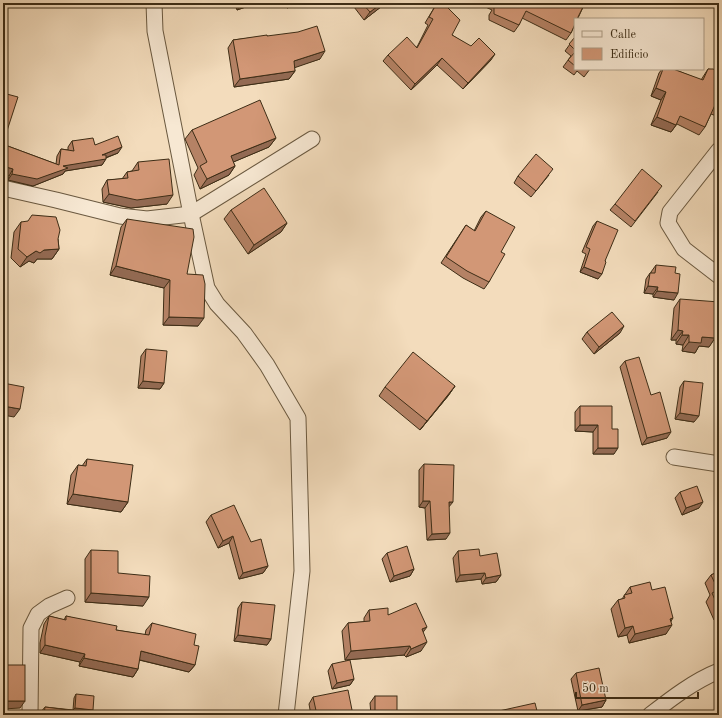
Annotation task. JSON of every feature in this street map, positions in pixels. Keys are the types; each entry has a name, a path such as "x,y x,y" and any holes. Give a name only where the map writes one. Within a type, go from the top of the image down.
{"street":[{"path":"154,3 155,31 207,288 217,304 244,333 267,364 298,418 302,571 286,715"},
{"path":"3,188 120,216 147,219 191,214 312,139"},
{"path":"719,150 670,212 668,223 684,249 719,276"},
{"path":"674,457 719,464"},
{"path":"30,715 31,628 38,614 49,606 67,598"},
{"path":"650,715 691,685 707,675 719,671"}],"building":[{"path":"362,3 382,3 370,12"},
{"path":"437,3 445,5 460,20 452,35 471,46 479,38 495,54 468,83 442,58 415,84 388,55 407,37 417,48 433,19 429,17"},
{"path":"496,3 585,3 578,18 574,18 574,26 571,33 526,11 519,25 494,14"},
{"path":"317,26 325,51 294,61 295,71 240,79 233,40 298,32"},
{"path":"574,38 574,49 569,44"},
{"path":"574,53 574,65 568,60"},
{"path":"708,69 713,69 719,71 719,107 715,105 705,127 680,116 676,125 657,117 666,92 656,88 663,70 676,70 703,80"},
{"path":"3,93 18,97 3,143"},
{"path":"260,100 276,138 231,156 235,166 207,179 200,166 207,162 192,130"},
{"path":"118,136 122,147 102,155 106,155 106,159 63,166 68,168 37,179 12,174 13,169 3,166 3,144 59,165 61,149 74,151 72,141 93,138 95,145"},
{"path":"536,154 553,169 536,191 518,176"},
{"path":"169,159 173,195 137,200 109,194 107,180 128,178 127,172 139,170 138,162"},
{"path":"642,169 662,186 635,221 615,204"},
{"path":"264,188 287,223 254,245 231,210"},
{"path":"486,211 515,227 501,252 505,254 489,282 467,271 446,257 466,225 475,231"},
{"path":"32,215 56,217 60,230 58,239 59,249 44,250 40,253 36,251 27,257 18,249 21,222 28,221"},
{"path":"127,219 193,229 194,237 187,274 203,275 205,284 204,318 169,317 170,280 116,266"},
{"path":"597,221 618,230 605,261 602,274 584,267 590,249 586,247"},
{"path":"656,265 676,267 675,273 680,274 678,293 657,291 658,287 648,286 650,273 655,273"},
{"path":"680,299 719,302 715,338 702,337 701,343 689,342 689,335 682,335 683,331 678,330"},
{"path":"612,312 624,326 599,347 587,332"},
{"path":"146,349 167,351 164,383 143,381"},
{"path":"413,352 455,386 427,421 385,387"},
{"path":"639,357 651,395 660,392 671,432 647,438 625,361"},
{"path":"684,381 703,383 699,416 680,413"},
{"path":"3,383 24,387 20,409 3,406"},
{"path":"580,406 612,406 612,429 618,429 618,448 598,448 598,425 580,425"},
{"path":"87,459 133,465 128,502 73,494 78,465 86,466"},
{"path":"424,464 454,465 453,502 449,502 450,533 432,534 430,501 423,501"},
{"path":"697,486 703,502 686,508 680,492"},
{"path":"234,505 251,542 261,539 268,566 243,573 233,536 223,541 211,515"},
{"path":"407,546 414,569 394,576 387,553"},
{"path":"479,549 480,556 497,553 501,575 486,578 485,573 460,575 458,551"},
{"path":"91,550 118,551 118,573 150,576 149,597 91,593"},
{"path":"719,571 719,609 712,593 718,590 711,575"},
{"path":"650,582 652,590 665,587 673,618 670,619 672,625 635,634 633,626 625,628 618,600 625,598 624,595 632,593 630,587"},
{"path":"242,602 275,605 271,639 238,635"},
{"path":"416,603 427,627 422,629 427,642 411,649 410,646 351,651 348,623 370,621 369,610 388,608 388,615"},
{"path":"49,616 66,620 66,616 117,626 116,630 149,635 152,623 196,634 194,645 199,646 195,665 141,651 138,669 84,658 85,654 45,645 45,636"},
{"path":"350,660 354,679 337,683 332,664"},
{"path":"3,665 25,665 25,701 3,701"},
{"path":"599,668 606,700 582,705 576,673"},
{"path":"348,690 353,715 317,715 313,697"},
{"path":"76,694 94,696 93,710 75,708"},
{"path":"375,696 397,696 397,715 375,715"},
{"path":"535,703 538,715 473,715 473,712 499,711"},
{"path":"45,707 77,711 76,715 44,715"}]}
